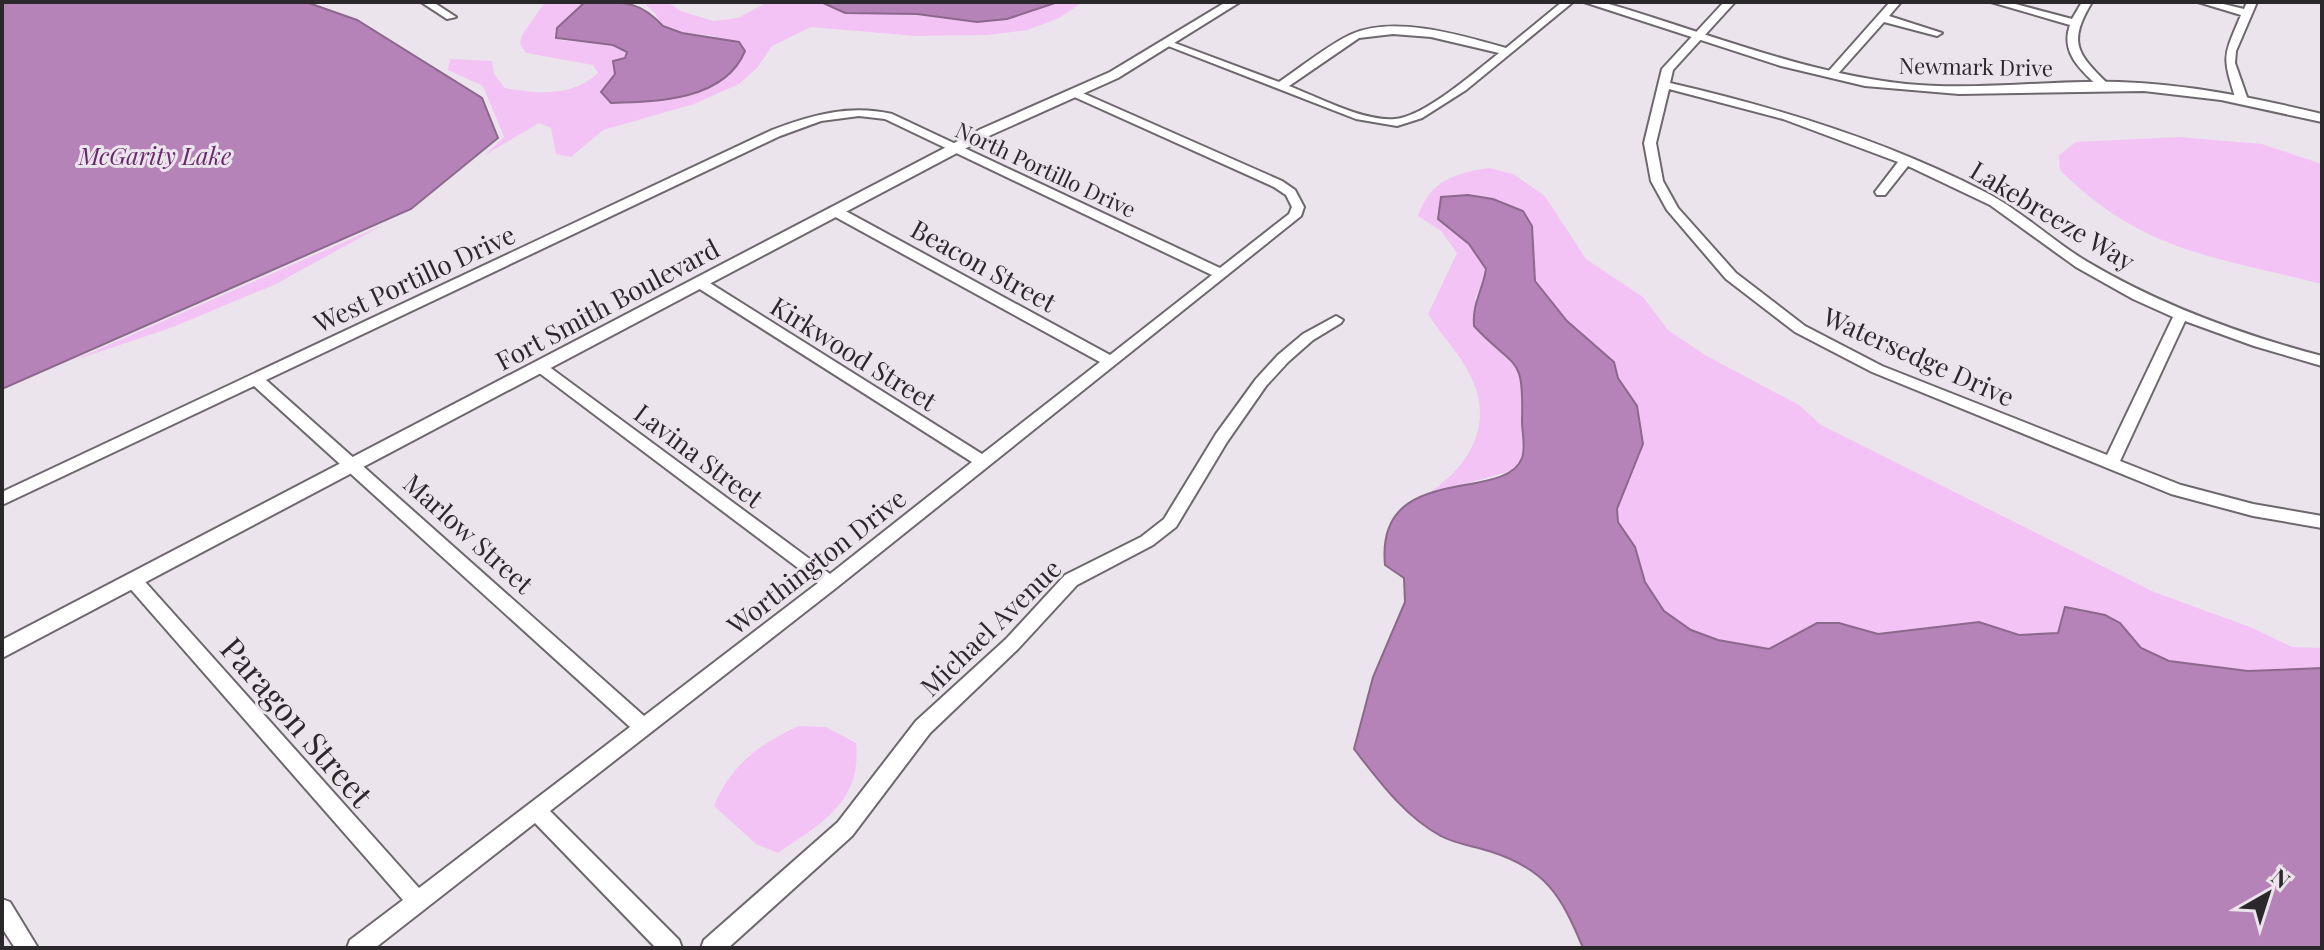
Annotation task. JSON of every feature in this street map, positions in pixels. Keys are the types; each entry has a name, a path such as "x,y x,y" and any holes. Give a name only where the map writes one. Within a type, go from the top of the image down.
{"street":[{"path":"426,2 451,17"},
{"name":"Fort Smith Boulevard","path":"2,650 956,148 1074,93 1168,44 1234,2"},
{"path":"1168,44 1360,117 1390,123 1403,122 1431,109 1568,2"},
{"name":"Newmark Drive","path":"1590,2 1831,75 1934,90 2104,86 2172,90 2242,100 2322,118"},
{"name":"Watersedge Drive","path":"1730,2 1696,35 1668,69 1650,143 1657,181 1673,210 1731,276 1800,329 1877,369 2177,490 2253,510 2322,522"},
{"path":"1831,75 1896,2"},
{"path":"1996,2 2074,23"},
{"path":"2087,2 2074,23 2070,41 2074,57 2104,86"},
{"path":"2203,2 2249,8 2231,51 2230,63 2242,100"},
{"path":"1883,18 1937,33"},
{"path":"1281,86 1356,36 1370,32 1397,30 1469,40 1505,51"},
{"name":"Lakebreeze Way","path":"1666,85 1746,105 1906,160 1985,197 2080,264 2180,317 2322,361"},
{"name":"Worthington Drive","path":"358,948 830,583 1295,216 1298,207 1291,193 1278,184 1074,93"},
{"name":"North Portillo Drive","path":"851,111 888,116 1221,274"},
{"name":"West Portillo Drive","path":"2,499 776,133 806,121 851,111"},
{"path":"1881,192 1906,160"},
{"name":"Beacon Street","path":"835,211 1110,361"},
{"name":"Kirkwood Street","path":"700,283 983,462"},
{"path":"2111,463 2180,317"},
{"name":"Michael Avenue","path":"712,948 845,829 923,727 1012,644 1071,580 1147,541 1170,523 1272,369 1320,328 1336,320"},
{"name":"Lavina Street","path":"539,366 830,583"},
{"name":"Marlow Street","path":"256,380 355,464 644,728"},
{"name":"Paragon Street","path":"133,580 418,902"},
{"path":"536,811 671,948"},
{"path":"2,909 27,948"}],"shaded area":[{"path":"545,2 585,2 560,40 613,45 627,53 625,58 613,61 615,73 602,92 611,103 663,100 710,88 715,36 682,33 662,26 655,13 643,2 667,2 681,11 713,21 738,18 767,2 821,2 845,13 917,14 977,22 1007,19 1058,2 1083,2 1059,18 1028,30 987,35 916,36 811,27 772,46 757,68 739,84 694,104 603,130 571,157 556,154 551,128 539,123 485,155 504,137 483,86 448,70 450,59 492,61 494,74 505,88 530,92 566,90 598,73 593,65 526,53 520,44 522,35"},
{"path":"2179,137 2262,144 2322,164 2322,284 2214,258 2151,235 2120,219 2060,170 2059,155 2076,142"},
{"path":"1489,168 1513,174 1545,196 1586,259 1643,297 1668,330 1705,355 1799,405 1821,425 2154,592 2250,627 2292,647 2322,648 2322,668 2248,671 2169,661 2141,648 2120,623 2083,609 2065,607 2058,633 2019,635 1979,622 1878,634 1839,623 1769,649 1718,640 1691,630 1664,611 1645,582 1635,547 1618,522 1617,509 1643,444 1637,406 1618,378 1613,362 1567,321 1535,281 1532,226 1523,212 1493,199 1438,219 1469,244 1486,269 1484,283 1475,298 1487,340 1520,371 1525,396 1522,458 1511,471 1426,495 1442,484 1466,458 1479,427 1480,410 1477,393 1466,367 1428,314 1457,253 1441,231 1418,216 1429,194 1445,181"},
{"path":"383,225 276,284 173,327 72,361"},
{"path":"799,726 826,727 856,743 856,763 853,781 836,809 778,853 756,844 714,806 729,779 748,757"}],"water":[{"name":"McGarity Lake","path":"2,2 306,2 357,20 482,98 498,138 411,209 2,389"},
{"path":"585,2 630,4 646,11 663,26 682,33 739,42 745,51 722,80 706,89 669,99 611,103 601,92 615,74 613,61 625,58 627,52 613,45 556,38 557,28"},
{"path":"821,2 1058,2 1007,19 977,22 917,14 845,13"},
{"path":"1468,195 1493,199 1523,211 1532,226 1535,281 1567,321 1614,362 1618,378 1637,406 1643,444 1617,509 1618,522 1635,547 1645,582 1664,611 1691,630 1718,640 1769,649 1817,623 1839,623 1878,634 1979,622 2019,635 2058,633 2065,607 2105,615 2120,623 2141,648 2169,661 2248,671 2322,668 2322,948 1583,948 1559,899 1538,876 1509,858 1446,839 1416,819 1393,797 1354,749 1373,677 1405,602 1404,578 1385,565 1387,532 1400,510 1419,497 1492,479 1511,471 1522,458 1524,450 1519,373 1508,358 1474,326 1486,269 1469,244 1438,219 1441,197"}]}
